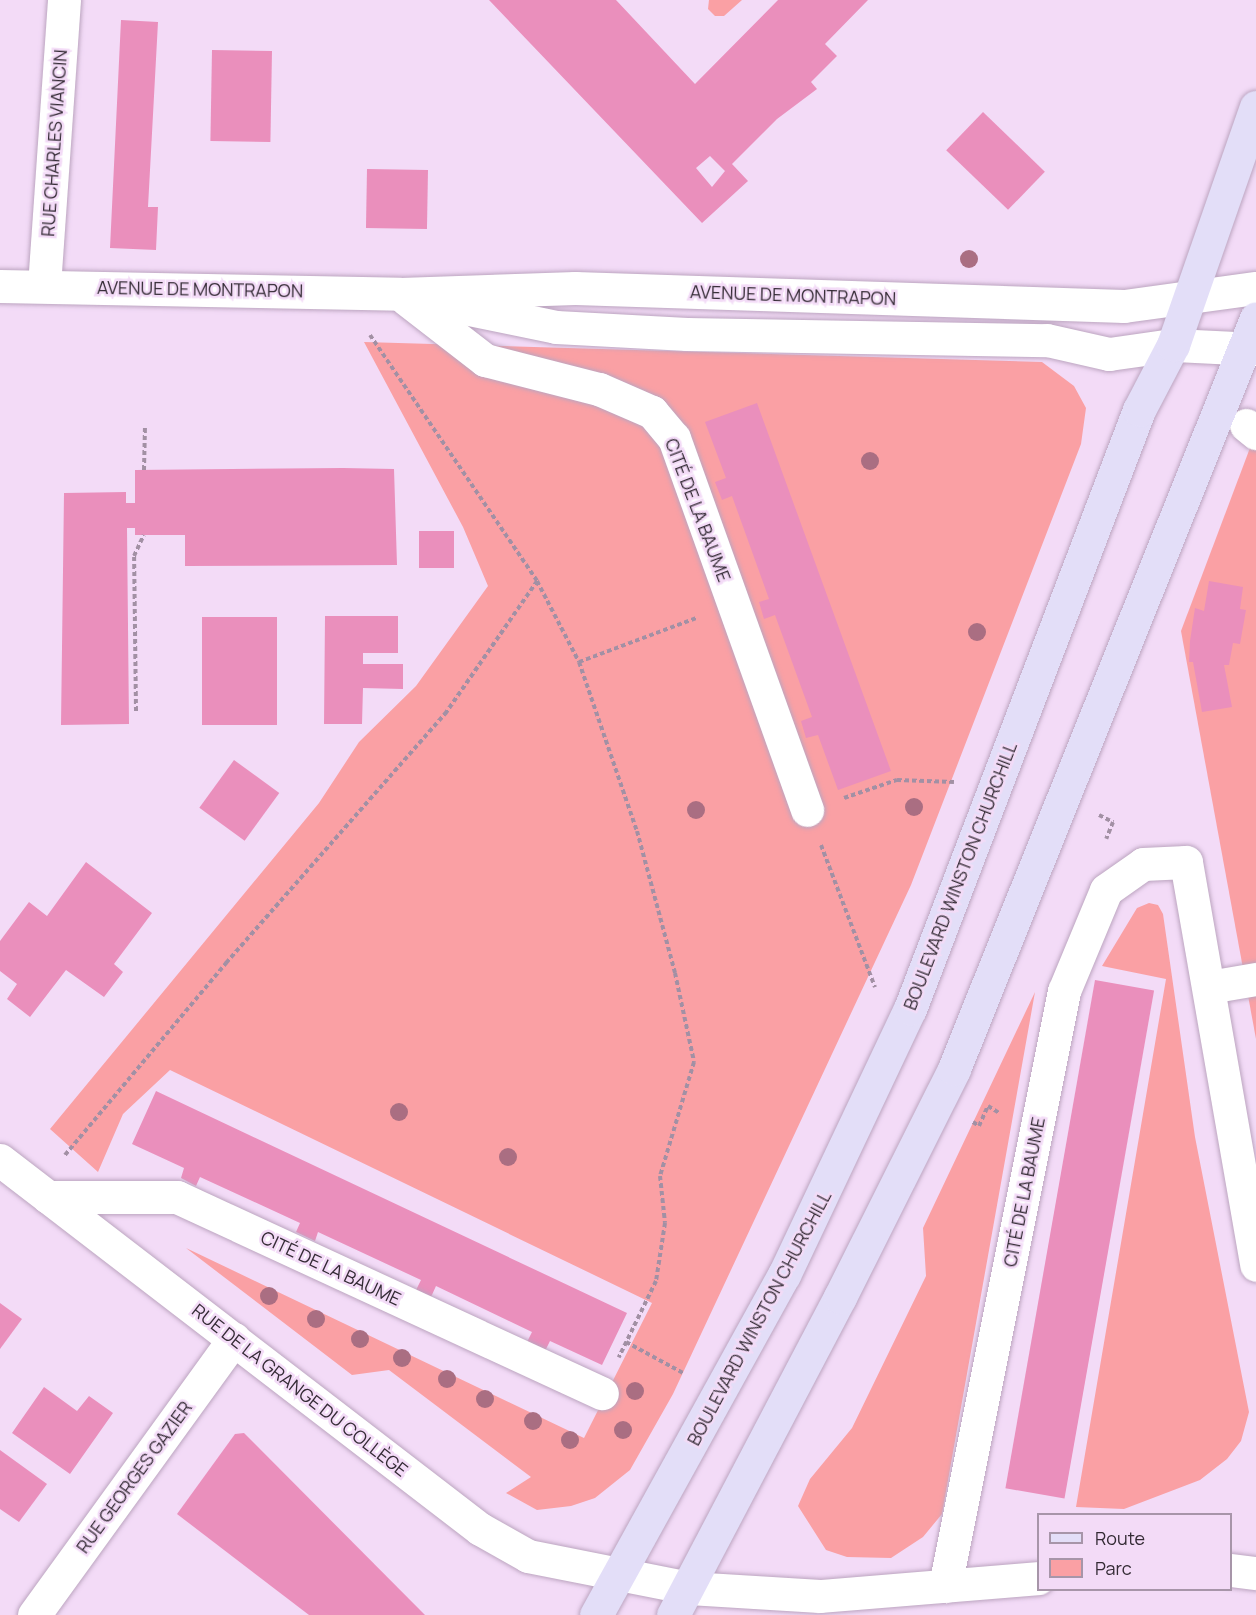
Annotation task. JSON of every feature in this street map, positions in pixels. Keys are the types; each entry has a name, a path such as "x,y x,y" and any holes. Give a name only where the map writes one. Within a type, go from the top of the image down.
{"main road":[{"name":"BOULEVARD WINSTON CHURCHILL","path":"596,1615 622,1574 784,1275 896,1041 1139,410 1173,345 1186,300 1213,234 1256,107"},
{"path":"681,1602 954,1069 1253,331"}],"street":[{"name":"RUE CHARLES VIANCIN","path":"44,286 64,0"},
{"name":"AVENUE DE MONTRAPON","path":"0,286 400,294 575,288 1124,306 1186,300 1256,288"},
{"name":"AVENUE DE MONTRAPON","path":"400,294 556,327 1047,340 1109,354 1253,331"},
{"name":"CITÉ DE LA BAUME","path":"400,294 485,360 599,389 652,412 674,438 807,810"},
{"path":"1186,300 1253,331"},
{"name":"CITÉ DE LA BAUME","path":"945,1586 1064,991 1106,890 1143,864 1186,862 1209,987"},
{"path":"1256,979 1209,987 1256,1264"},
{"name":"RUE DE LA GRANGE DU COLLÈGE","path":"0,1160 480,1529 528,1556 622,1574 681,1602"},
{"name":"CITÉ DE LA BAUME","path":"48,1197 177,1197 602,1393"},
{"name":"RUE GEORGES GAZIER","path":"34,1615 234,1339"},
{"path":"1232,1570 1256,1573"},
{"path":"681,1602 820,1596 1037,1578"}],"path":[{"path":"370,334 537,581 579,662 637,831 675,973 694,1062 660,1176 665,1223 656,1281 602,1393"},
{"path":"144,470 145,425"},
{"path":"136,711 134,556 144,535"},
{"path":"61,1161 226,963 446,714 537,581"},
{"path":"579,662 733,604"},
{"path":"896,1041 807,810 897,780 996,785"},
{"path":"1098,814 1113,822 1102,848"},
{"path":"626,1342 683,1372"}],"green space":[{"path":"709,0 742,0 724,16 715,16 708,9"},
{"path":"364,342 1042,362 1074,386 1086,408 1081,444 911,885 673,1394 630,1470 595,1498 571,1506 537,1510 506,1493 531,1477 389,1370 352,1375 186,1248 584,1438 652,1303 170,1070 123,1114 98,1172 50,1129 319,803 359,742 416,686 488,586 463,527"},
{"path":"1256,432 1256,1039 1181,631"},
{"path":"1149,903 1158,905 1163,914 1195,1137 1249,1412 1241,1441 1227,1459 1200,1480 1124,1509 1076,1507 1166,979 1102,966 1137,908"},
{"path":"1035,992 942,1514 923,1537 891,1558 847,1557 826,1550 798,1506 810,1479 852,1428 926,1276 923,1228"}],"building":[{"path":"489,0 616,0 695,84 778,0 868,0 825,44 837,56 811,82 817,89 777,119 732,164 748,181 702,223","holes":["710,156 725,171 712,187 696,168"]},
{"path":"121,20 158,22 148,207 158,207 156,250 110,248"},
{"path":"212,50 272,51 270,142 210,141"},
{"path":"983,112 1045,172 1008,210 946,150"},
{"path":"367,169 428,170 427,229 366,228"},
{"path":"757,403 891,771 838,790 818,735 806,738 801,721 812,717 775,615 764,619 759,602 769,599 732,496 722,500 715,482 726,478 705,422"},
{"path":"394,469 397,565 185,566 185,535 135,535 135,528 127,528 129,724 61,725 64,493 126,492 126,503 135,503 135,470"},
{"path":"419,531 454,531 454,568 419,568"},
{"path":"1209,581 1243,587 1240,609 1246,610 1240,644 1233,643 1229,665 1224,665 1232,707 1202,712 1193,662 1189,662 1190,641 1195,608 1204,611"},
{"path":"325,616 398,616 398,653 363,653 363,664 403,664 403,689 363,688 362,724 324,724"},
{"path":"202,617 277,617 277,725 202,725"},
{"path":"234,760 279,793 245,841 199,808"},
{"path":"86,862 152,913 114,964 123,972 104,997 66,970 30,1017 7,999 17,984 0,971 0,941 29,902 47,916"},
{"path":"1095,980 1154,990 1064,1499 1005,1488"},
{"path":"156,1091 627,1313 602,1365 550,1341 545,1351 527,1342 532,1332 436,1286 431,1297 416,1290 421,1280 318,1232 315,1241 296,1232 300,1223 200,1177 196,1186 181,1178 184,1168 132,1144"},
{"path":"0,1303 22,1319 0,1349"},
{"path":"44,1387 77,1411 89,1396 113,1413 70,1474 12,1433"},
{"path":"244,1433 425,1615 309,1615 177,1514 235,1434"},
{"path":"0,1450 47,1484 19,1522 0,1509"}]}
